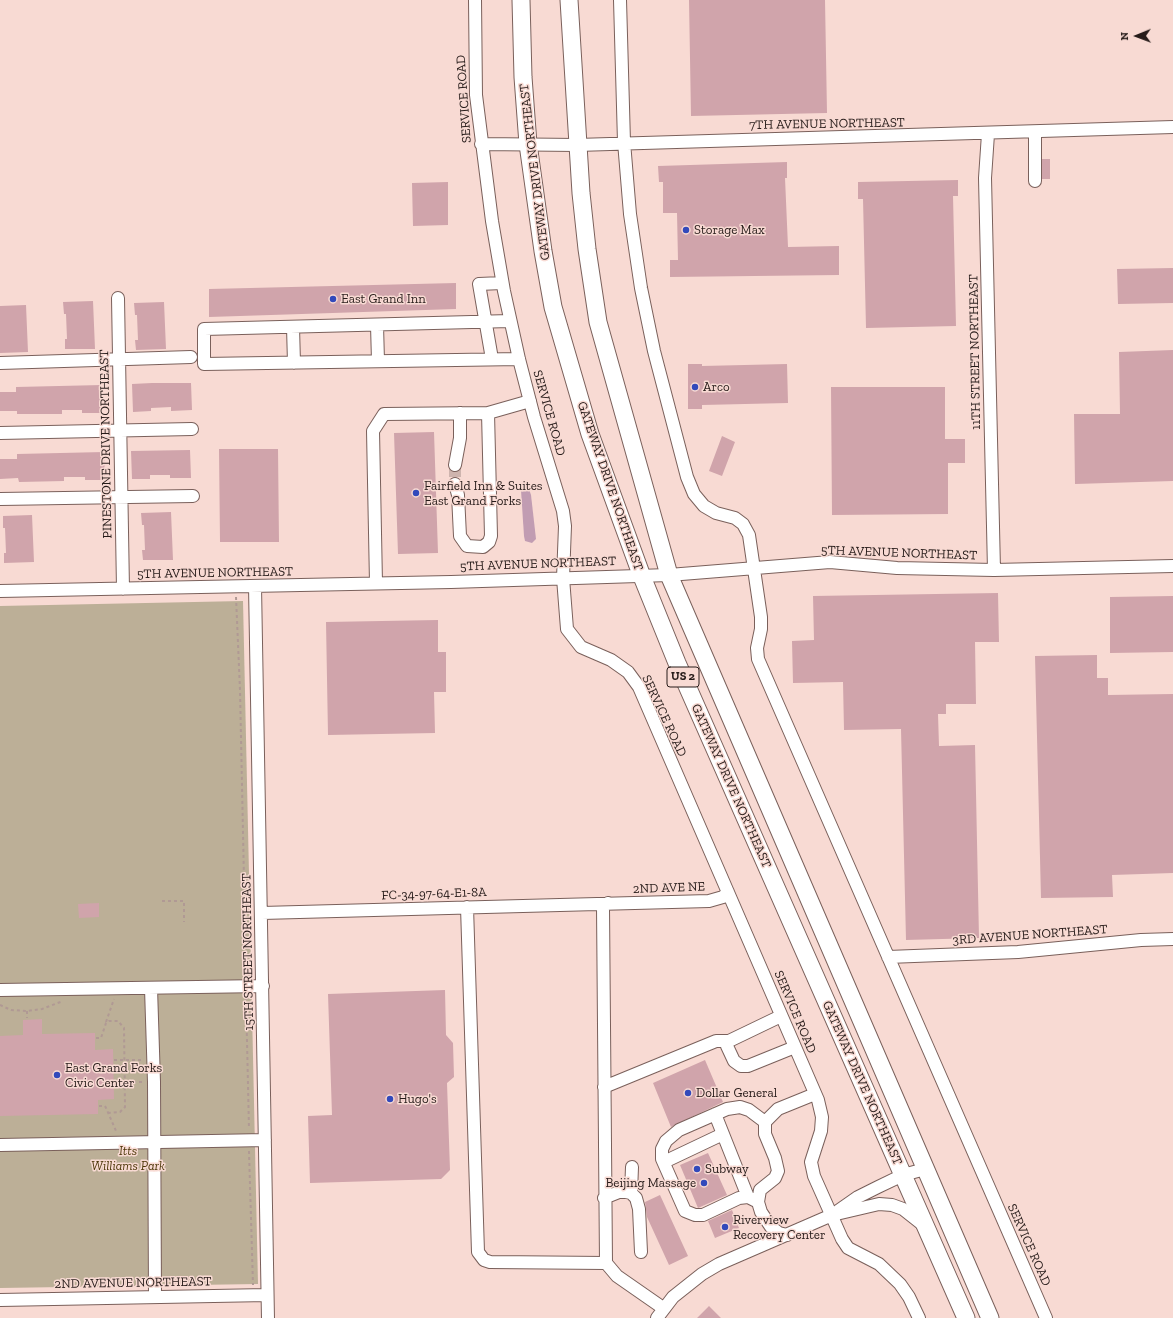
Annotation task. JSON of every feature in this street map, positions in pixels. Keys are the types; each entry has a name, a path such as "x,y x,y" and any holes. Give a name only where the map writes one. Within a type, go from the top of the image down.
{"highway":[{"name":"GATEWAY DRIVE NORTHEAST","path":"521,0 523,77 528,144 553,307 590,434 677,663 966,1318"},
{"name":"GATEWAY DRIVE NORTHEAST","path":"569,0 577,145 586,249 598,322 670,575 990,1318"}],"street":[{"name":"SERVICE ROAD","path":"475,0 476,95 481,144 502,283 510,321 530,401 563,511 563,578 567,629 581,647 616,664 628,672 639,687 815,1094 822,1117 821,1131 812,1162 814,1176 848,1248 879,1264 890,1274 900,1284 909,1297 919,1318"},
{"name":"SERVICE ROAD","path":"620,0 624,142 630,214 654,351 687,477 694,494 704,506 716,513 735,518 743,524 751,542 761,617 761,629 757,648 758,658 1046,1318"},
{"name":"7TH AVENUE NORTHEAST","path":"481,144 577,145 624,142 988,134 1173,127"},
{"path":"1035,132 1035,182"},
{"name":"11TH STREET NORTHEAST","path":"988,134 984,178 994,570"},
{"path":"492,359 479,284 502,283"},
{"name":"PINESTONE DRIVE NORTHEAST","path":"118,298 123,589"},
{"path":"510,321 204,329 204,364 519,359"},
{"path":"377,324 378,361"},
{"path":"293,327 294,363"},
{"path":"0,363 191,357"},
{"path":"376,583 373,431 384,414 488,413 530,401"},
{"path":"455,465 460,438 460,413"},
{"path":"455,484 458,495 460,536 467,546 483,548 491,536 488,413"},
{"path":"0,433 120,429 192,429"},
{"path":"0,499 193,496"},
{"name":"5TH AVENUE NORTHEAST","path":"0,591 376,583 563,578 642,574 670,575 830,562 897,568 994,570 1173,566"},
{"name":"15TH STREET NORTHEAST","path":"255,586 268,1318"},
{"name":"2ND AVE NE","path":"608,903 709,901 723,897 728,892"},
{"path":"608,903 603,907 604,1198 606,1263 618,1276 660,1313 673,1297 702,1274 719,1264 832,1215 879,1204 892,1205 914,1216 928,1231"},
{"name":"FC-34-97-64-E1-8A","path":"262,913 608,903"},
{"path":"467,907 478,1252 484,1260 490,1262 606,1263"},
{"name":"3RD AVENUE NORTHEAST","path":"888,957 1018,952 1141,940 1173,939"},
{"path":"0,990 263,986"},
{"path":"151,988 154,1082 153,1143 155,1297"},
{"path":"604,1087 716,1041 729,1041 781,1016"},
{"path":"729,1041 727,1046 734,1062 741,1066 748,1066 795,1047"},
{"path":"753,1200 760,1190 775,1178 778,1171 775,1158 764,1134 765,1122 778,1109 815,1094"},
{"path":"753,1200 739,1198 703,1215 685,1211 664,1162 662,1149 666,1141 679,1130 727,1109 740,1107 749,1110 765,1122"},
{"path":"714,1114 753,1200 771,1227 779,1233 786,1234"},
{"path":"664,1162 723,1134"},
{"path":"0,1146 265,1140"},
{"path":"631,1193 632,1167"},
{"path":"832,1215 858,1197 903,1175 925,1169"},
{"path":"604,1198 619,1192 631,1193 636,1198 639,1209 641,1252"},
{"name":"2ND AVENUE NORTHEAST","path":"0,1300 267,1295"}],"path":[{"path":"235,586 240,690 251,1255 254,1295"},
{"path":"162,901 184,901 184,922"},
{"path":"96,1038 101,1038 115,996 115,988"},
{"path":"0,1005 11,1010 27,1011 42,1009 69,999"},
{"path":"27,1011 27,1018"},
{"path":"106,1023 113,1020 118,1021 124,1028 125,1060 124,1110 116,1113 108,1113"},
{"path":"114,1060 153,1060"},
{"path":"114,1082 154,1082"},
{"path":"99,1106 105,1106 121,1143"}],"green space":[{"name":"Itts Williams Park","path":"243,601 258,1284 0,1288 0,606"}],"shaded area":[{"path":"525,487 529,489 531,495 536,539 532,543 525,541 524,536 521,490"}],"building":[{"path":"689,0 825,0 827,113 691,116"},
{"path":"1042,159 1050,159 1050,179 1042,179"},
{"path":"787,162 787,178 785,178 788,247 839,246 839,275 670,277 670,260 678,260 677,213 663,213 663,182 659,182 658,166"},
{"path":"958,180 958,196 953,196 956,326 866,328 863,199 858,199 858,182"},
{"path":"448,182 448,225 413,226 412,183"},
{"path":"1173,268 1173,303 1118,304 1117,269"},
{"name":"East Grand Inn","path":"456,283 456,309 209,317 209,289"},
{"path":"93,301 95,349 65,349 65,339 67,339 66,314 64,314 63,302"},
{"path":"164,302 166,349 136,350 135,340 138,340 137,315 135,315 134,303"},
{"path":"26,305 28,352 0,353 0,306"},
{"path":"1173,350 1173,481 1075,484 1074,414 1120,414 1119,352"},
{"path":"688,364 702,364 702,366 787,364 788,403 702,405 702,409 688,409"},
{"path":"191,383 192,410 171,411 171,407 151,408 151,411 133,412 132,384"},
{"path":"102,385 103,413 82,413 82,410 62,410 62,414 17,414 17,411 0,411 0,392 16,392 16,387"},
{"path":"831,387 945,387 945,439 965,439 965,463 948,463 948,514 832,515"},
{"name":"Fairfield Inn & Suites East Grand Forks","path":"434,432 438,553 398,554 394,433"},
{"path":"722,436 735,442 722,476 709,471"},
{"path":"219,449 278,449 279,542 220,542"},
{"path":"190,450 191,478 170,478 170,475 150,475 150,479 132,479 131,451"},
{"path":"104,452 105,480 85,480 85,477 64,477 64,481 19,482 18,478 0,479 0,459 17,459 17,454"},
{"path":"171,512 173,560 143,560 142,550 145,550 144,525 142,525 141,513"},
{"path":"32,515 34,562 4,563 4,553 6,553 3,516"},
{"path":"998,593 999,642 975,642 976,704 946,704 946,714 938,714 939,746 975,745 979,938 906,940 901,729 844,730 843,682 793,683 792,641 814,640 813,596"},
{"path":"1173,596 1173,652 1110,653 1110,597"},
{"path":"438,620 438,652 446,652 446,692 434,692 435,733 328,735 326,622"},
{"path":"1097,655 1097,678 1108,678 1108,695 1173,694 1173,873 1112,875 1113,897 1041,898 1035,656"},
{"path":"99,903 99,917 79,918 78,904"},
{"name":"Hugo's","path":"445,990 446,1035 453,1043 454,1077 447,1083 450,1170 441,1179 310,1183 308,1116 332,1115 328,994"},
{"name":"East Grand Forks Civic Center","path":"42,1019 42,1034 95,1033 95,1050 113,1049 114,1099 98,1100 98,1114 0,1116 0,1036 23,1035 23,1020"},
{"name":"Dollar General","path":"705,1060 723,1102 671,1127 653,1083"},
{"path":"708,1153 727,1195 698,1208 680,1165"},
{"path":"660,1195 688,1256 669,1265 647,1217 645,1202"},
{"name":"Riverview Recovery Center","path":"732,1210 739,1228 715,1238 708,1221"},
{"path":"709,1306 721,1318 697,1318"}],"tunnel":[{"path":"455,465 455,484"}],"place":[{"name":"Storage Max","path":"686,230"},
{"name":"East Grand Inn","path":"333,299"},
{"name":"Arco","path":"695,387"},
{"name":"Fairfield Inn & Suites East Grand Forks","path":"416,493"},
{"name":"East Grand Forks Civic Center","path":"57,1075"},
{"name":"Dollar General","path":"688,1093"},
{"name":"Hugo's","path":"390,1099"},
{"name":"Subway","path":"697,1169"},
{"name":"Beijing Massage","path":"704,1183"},
{"name":"Riverview Recovery Center","path":"725,1227"}]}
